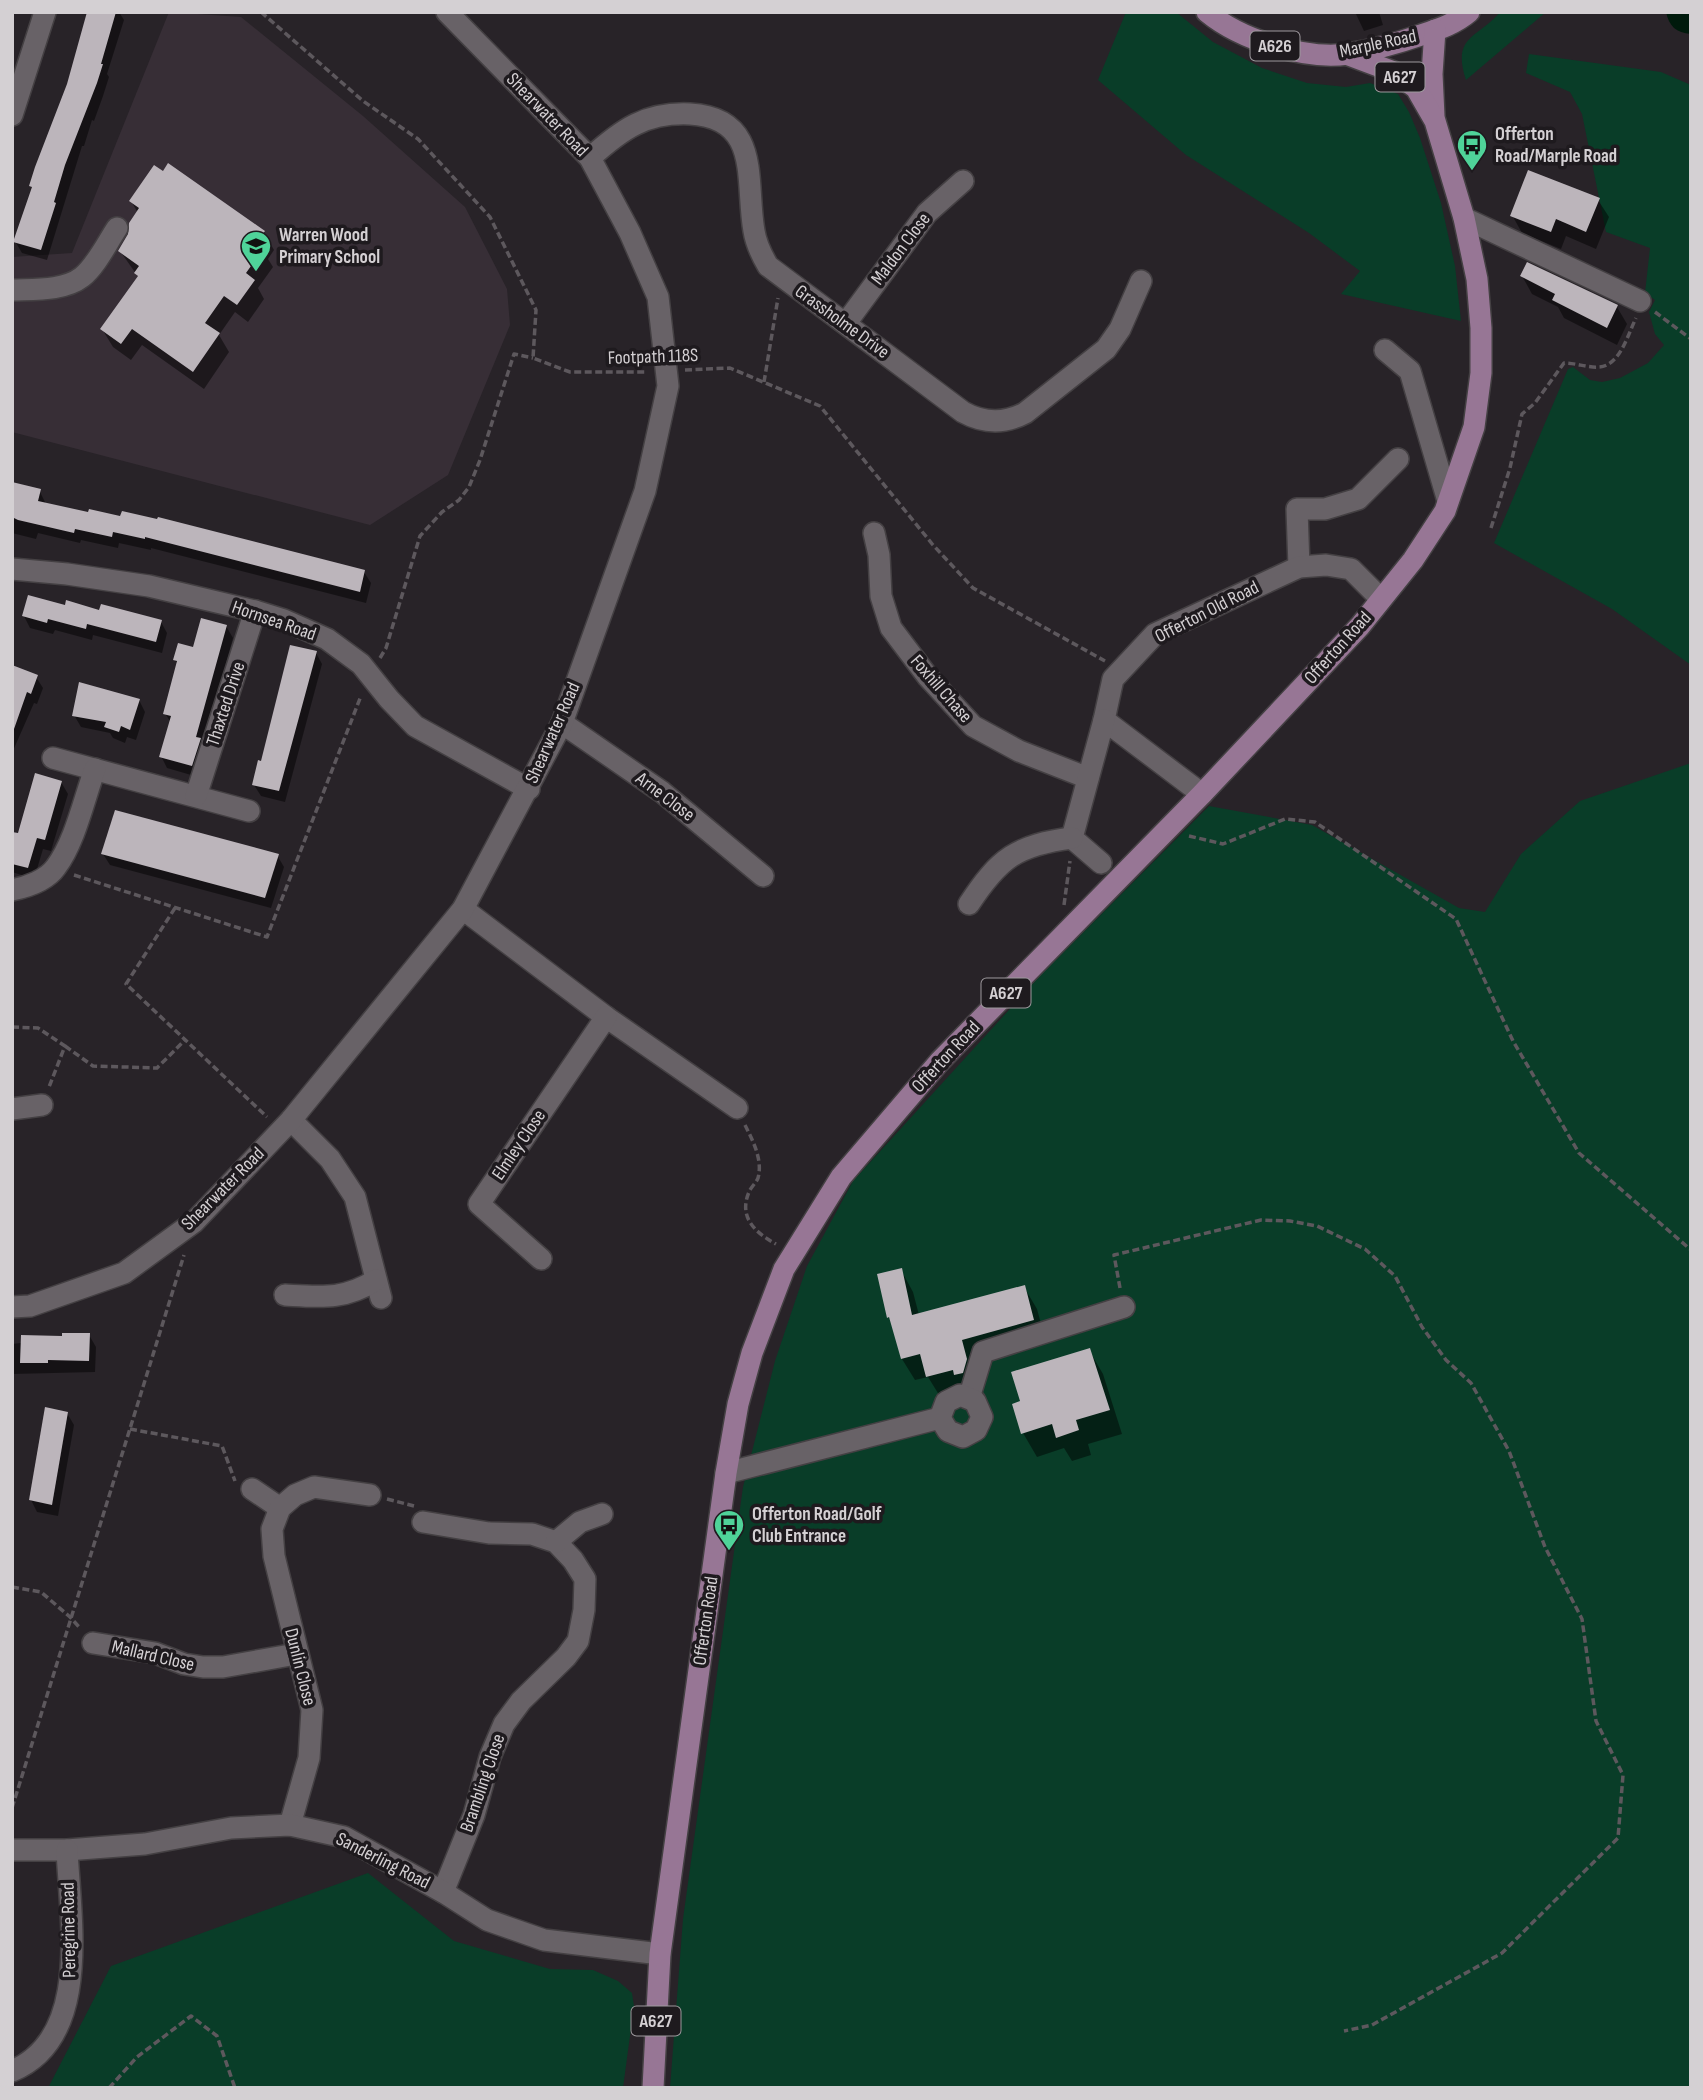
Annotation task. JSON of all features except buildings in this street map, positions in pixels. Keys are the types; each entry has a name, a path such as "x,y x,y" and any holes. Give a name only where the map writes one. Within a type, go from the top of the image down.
{"main road":[{"name":"Marple Road","path":"1207,12 1246,35 1279,47 1318,54 1346,54 1401,43 1458,22 1469,12"},
{"name":"Offerton Road","path":"653,2088 660,1954 726,1473 738,1404 752,1353 784,1269 850,1167 940,1061 1202,794 1360,626 1413,560 1444,511 1474,427 1481,373 1481,328 1476,279 1464,218 1435,121 1432,74 1435,30"},
{"name":"Offerton Road","path":"1346,54 1394,72 1416,88 1435,121"}],"street":[{"path":"12,116 16,92 45,12"},
{"name":"Shearwater Road","path":"12,1307 30,1306 124,1273 194,1222 286,1125 463,909 562,723 645,491 667,386 658,297 630,233 590,158 447,12"},
{"name":"Grassholme Drive","path":"590,158 615,135 646,118 676,113 702,115 720,121 737,134 747,153 754,230 759,250 768,266 975,419 1013,420 1106,349 1120,330 1141,281"},
{"name":"Maldon Close","path":"846,323 927,213 963,181"},
{"path":"1464,218 1640,301"},
{"path":"12,290 42,289 68,284 81,277 91,267 117,228"},
{"path":"1385,350 1410,371 1448,500"},
{"path":"1298,567 1297,509 1325,509 1358,499 1398,459"},
{"name":"Foxhill Chase","path":"874,533 879,555 881,596 891,628 928,677 973,726 1019,751 1087,778"},
{"name":"Offerton Old Road","path":"1072,838 1113,679 1155,634 1298,567 1326,565 1351,569 1381,598"},
{"name":"Hornsea Road","path":"12,569 149,586 255,611 327,639 361,664 415,726 529,789"},
{"name":"Thaxted Drive","path":"196,796 255,611"},
{"path":"1104,720 1202,794"},
{"name":"Arne Close","path":"562,723 662,792 763,876"},
{"path":"52,758 249,811"},
{"path":"12,890 39,881 55,869 68,844 95,769"},
{"path":"969,904 986,878 1011,855 1041,842 1072,838 1101,863"},
{"path":"463,909 606,1017 737,1108"},
{"name":"Elmley Close","path":"541,1259 479,1204 606,1017"},
{"path":"12,1109 42,1105"},
{"path":"285,1295 345,1295 360,1290 379,1289 355,1197 330,1159 286,1125"},
{"path":"969,1398 983,1352 1124,1307"},
{"path":"960,1395 975,1401 982,1417 976,1430 963,1437 948,1431 940,1418 946,1402 960,1395"},
{"path":"726,1473 940,1418"},
{"path":"252,1489 280,1508 295,1495 314,1487 370,1495"},
{"name":"Dunlin Close","path":"280,1508 272,1529 274,1556 296,1654 312,1710 309,1758 290,1825"},
{"path":"423,1522 489,1533 532,1534 556,1542 580,1522 602,1514"},
{"name":"Brambling Close","path":"443,1892 474,1815 490,1757 504,1724 521,1701 566,1657 578,1641 584,1610 585,1579 573,1560 556,1542"},
{"name":"Mallard Close","path":"93,1643 155,1653 184,1664 203,1667 223,1667 296,1654"},
{"name":"Sanderling Road","path":"12,1850 66,1850 145,1844 232,1828 290,1825 344,1837 443,1892 487,1920 544,1940 660,1954"},
{"name":"Peregrine Road","path":"12,2071 25,2066 51,2039 66,2007 71,1980 72,1946 66,1850"}],"path":[{"path":"55,869 267,937 369,675 386,649 420,537 469,487 514,354 533,358 536,310 489,216 418,139 363,101 261,12"},
{"path":"764,382 781,278"},
{"path":"1491,528 1510,468 1522,414 1535,403 1564,363 1598,368 1610,365 1637,316 1640,301 1691,339"},
{"name":"Footpath 118S","path":"533,358 570,372 666,372 730,368 820,405 933,545 973,588 1122,670"},
{"path":"1166,830 1223,844 1285,819 1315,822 1456,919 1513,1041 1578,1153 1691,1250"},
{"path":"1060,938 1072,838"},
{"path":"175,908 126,984 185,1040 286,1125"},
{"path":"12,1027 38,1028 93,1066 157,1068 185,1040"},
{"path":"42,1105 65,1046"},
{"path":"737,1108 759,1160 758,1178 749,1193 746,1208 749,1224 761,1236 793,1254"},
{"path":"1124,1307 1114,1255 1140,1247 1261,1220 1317,1226 1365,1249 1395,1276 1422,1327 1446,1360 1471,1383 1509,1451 1545,1547 1581,1619 1590,1695 1596,1721 1622,1775 1618,1838 1502,1953 1372,2025 1344,2031"},
{"path":"12,1808 194,1222"},
{"path":"130,1429 222,1446 237,1485 252,1489"},
{"path":"370,1495 416,1507 423,1522"},
{"path":"12,1587 41,1592 71,1616 93,1643"},
{"path":"109,2088 137,2057 191,2015 217,2036 235,2088"}],"shaded area":[{"name":"Warren Wood Primary School","path":"169,12 241,17 363,116 465,207 507,289 510,325 448,475 370,525 12,432 12,257 72,253"},
{"path":"1666,12 1691,12 1691,34 1674,28"}],"green space":[{"path":"1126,12 1176,12 1213,42 1262,68 1307,83 1346,87 1370,83 1398,94 1420,138 1441,203 1455,266 1461,321 1341,294 1360,271 1309,233 1186,155 1098,80"},
{"path":"1500,12 1546,12 1466,80 1462,65 1465,46"},
{"path":"1529,54 1661,72 1691,85 1691,665 1612,609 1494,543 1568,369 1573,367 1590,380 1602,382 1620,378 1648,363 1664,345 1655,334 1649,312 1655,300 1645,293 1650,248 1606,232 1582,114 1570,92 1526,73"},
{"path":"1691,763 1691,2088 670,2088 683,1919 743,1487 775,1361 807,1266 853,1181 1039,977 1209,806 1312,825 1459,908 1485,912 1521,854 1580,801"},
{"path":"368,1873 454,1941 550,1969 593,1970 618,1981 632,1993 634,2006 623,2088 48,2088 111,1966"}],"place":[{"name":"Offerton Road/Marple Road","path":"1472,172"},
{"name":"Warren Wood Primary School","path":"256,273"},
{"name":"Offerton Road/Golf Club Entrance","path":"729,1552"}]}
